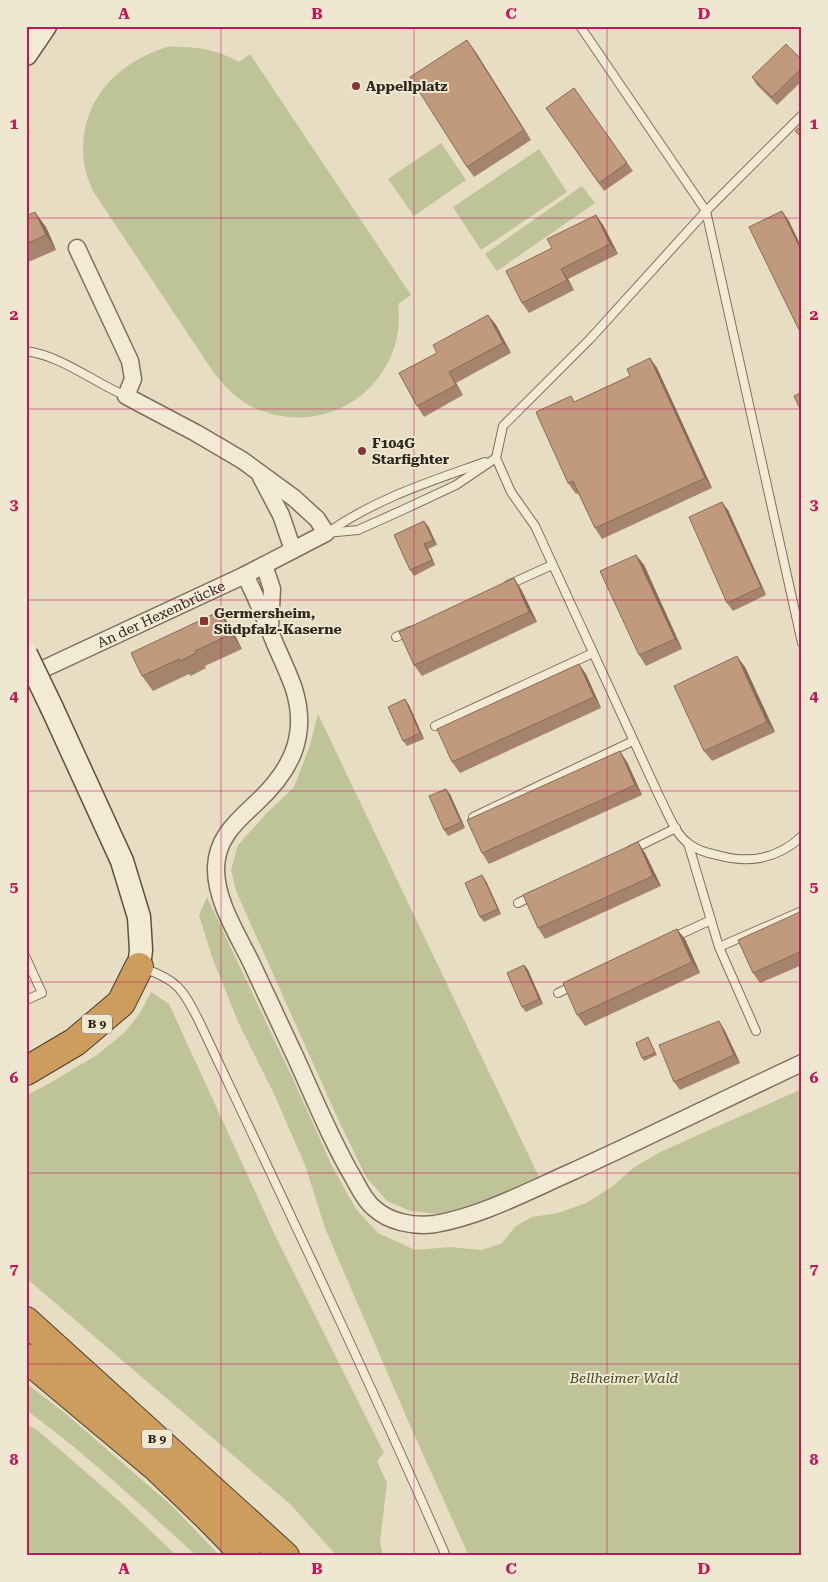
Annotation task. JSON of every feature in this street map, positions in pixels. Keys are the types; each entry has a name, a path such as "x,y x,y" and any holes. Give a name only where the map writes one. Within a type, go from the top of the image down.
{"highway":[{"name":"B 9","path":"30,1067 75,1042 121,1003 139,967"},
{"name":"B 9","path":"27,1322 285,1556"},
{"name":"B 9","path":"26,1358 156,1467 208,1516 246,1556"},
{"name":"B 9","path":"26,1378 141,1469 156,1467"}],"main road":[{"path":"26,54 44,26"},
{"name":"B 9","path":"26,654 122,861 139,917 141,950 139,967"}],"street":[{"path":"77,248 130,361 134,379 122,394 223,448 294,498 317,519 326,534"},
{"path":"259,473 281,515 293,550"},
{"name":"An der Hexenbrücke","path":"26,677 245,575 326,534"},
{"path":"264,564 272,589 270,633"},
{"path":"245,575 295,692 300,726 297,745 289,764 277,783 227,831 217,853 217,885 227,912 332,1139 372,1207 388,1217 402,1222 417,1224 433,1224 464,1217 506,1202 640,1141 802,1063"}],"lane":[{"path":"580,26 706,211 802,643"},
{"path":"756,1031 720,947 688,843 676,828 660,798 535,526 511,492 496,458 503,426 590,339 706,211 802,116"},
{"path":"26,351 38,353 122,394"},
{"path":"326,534 358,530 390,516 456,485 496,458"},
{"path":"326,534 351,516 393,495 496,458"},
{"path":"500,589 552,565"},
{"path":"396,638 422,625"},
{"path":"435,726 593,654"},
{"path":"473,817 633,741"},
{"path":"624,853 676,828"},
{"path":"688,843 705,852 725,858 748,861 771,856 793,845 802,836"},
{"path":"518,903 544,890"},
{"path":"720,947 802,911"},
{"path":"666,941 711,920"},
{"path":"26,958 42,993 26,1000"},
{"path":"139,967 171,980 182,990 198,1019 296,1225 446,1556"},
{"path":"558,993 585,980"}],"green space":[{"path":"167,47 204,49 222,54 239,62 250,54 411,295 398,304 398,330 392,354 380,375 364,393 345,406 322,415 298,417 272,414 259,410 233,394 214,373 93,191 87,177 83,141 93,104 116,75 148,54"},
{"path":"441,143 466,180 414,216 388,179"},
{"path":"539,149 567,192 481,250 453,207"},
{"path":"582,186 595,203 497,271 485,254"},
{"path":"318,714 539,1177 471,1207 438,1214 410,1211 387,1201 366,1177 236,891 231,870 238,845 294,787 310,745"},
{"name":"Bellheimer Wald","path":"207,897 332,1166 356,1209 378,1233 415,1250 450,1247 481,1250 501,1244 516,1226 532,1217 558,1213 586,1203 613,1186 633,1168 660,1152 802,1089 802,1556 469,1556 412,1430 325,1228 305,1165 274,1094 239,1024 212,957 199,915"},
{"path":"151,992 169,1004 275,1235 384,1453 377,1461 387,1483 380,1542 383,1556 337,1556 290,1504 26,1278 26,1095 97,1055 125,1032 140,1013"},
{"path":"26,1383 66,1414 172,1506 220,1556 197,1556 92,1462 26,1410"},
{"path":"26,1424 37,1430 118,1500 177,1556 26,1556"}],"building":[{"path":"467,40 524,130 467,167 410,77"},
{"path":"786,44 802,60 802,68 772,97 752,77"},
{"path":"574,88 627,163 599,183 546,108"},
{"path":"802,125 802,138 795,131"},
{"path":"782,211 802,252 802,336 749,227"},
{"path":"35,212 46,235 26,244 26,216"},
{"path":"596,215 610,244 561,269 567,280 522,303 506,271 552,248 547,239"},
{"path":"488,315 503,343 449,372 456,385 417,406 399,373 437,353 433,345"},
{"path":"650,358 705,478 595,528 573,481 568,483 536,412 571,396 574,402 630,376 627,369"},
{"path":"802,392 802,413 794,396"},
{"path":"722,502 761,587 727,603 689,517"},
{"path":"424,521 433,540 424,544 432,560 410,570 394,535"},
{"path":"636,555 675,639 639,655 600,571"},
{"path":"514,578 529,612 414,665 399,632"},
{"path":"220,611 231,634 195,651 196,653 180,661 179,659 142,676 131,653"},
{"path":"737,656 767,722 704,751 674,686"},
{"path":"579,664 594,697 452,762 437,729"},
{"path":"405,699 420,733 403,741 388,707"},
{"path":"620,751 635,785 482,853 467,820"},
{"path":"446,789 461,822 444,830 429,796"},
{"path":"638,842 653,876 538,928 523,895"},
{"path":"482,875 498,909 480,917 465,883"},
{"path":"802,911 802,951 753,973 738,940"},
{"path":"677,929 692,962 577,1015 563,983"},
{"path":"524,965 539,999 522,1007 507,973"},
{"path":"719,1021 734,1055 674,1082 659,1045"},
{"path":"648,1037 655,1053 642,1058 636,1043"}],"place":[{"name":"Appellplatz","path":"356,86"},
{"name":"F104G Starfighter","path":"362,451"},
{"name":"Germersheim, Südpfalz-Kaserne","path":"204,621"}]}
